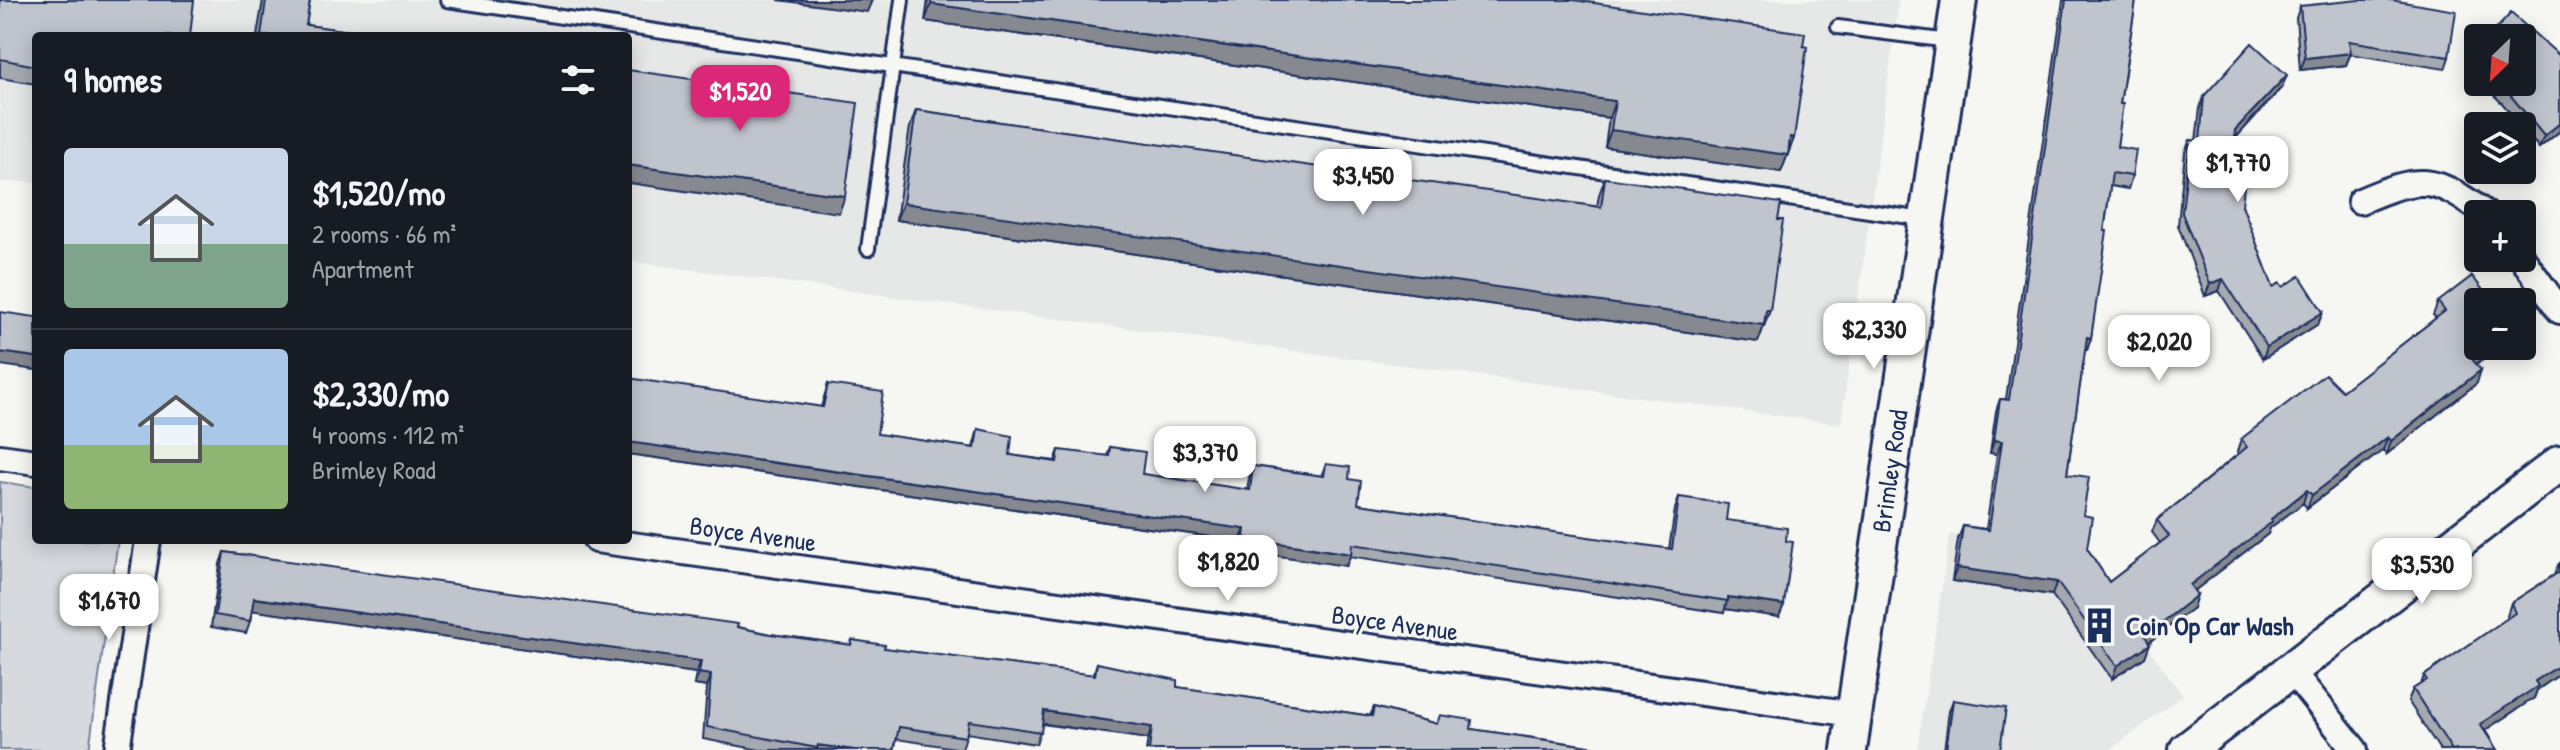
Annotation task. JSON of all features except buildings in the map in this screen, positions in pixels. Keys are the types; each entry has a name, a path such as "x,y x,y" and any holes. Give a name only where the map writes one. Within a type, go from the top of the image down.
{"main road":[{"name":"Brimley Road","path":"1849,750 1959,0"},
{"path":"2187,750 2560,463"}],"street":[{"path":"2360,201 2406,182 2448,186 2467,200"},
{"path":"2532,272 2560,311"},
{"path":"0,457 32,461"},
{"path":"117,750 147,544"},
{"name":"Boyce Avenue","path":"625,544 1854,714"},
{"path":"2291,670 2355,750"}],"lane":[{"path":"447,0 1926,219"},
{"path":"868,249 902,0"},
{"path":"1838,27 1953,42"}],"shaded area":[{"path":"0,0 1899,0 1841,424 632,262 632,32 32,32 32,182 0,182"},
{"path":"0,482 32,486 32,544 117,544 89,750 0,750"},
{"path":"1950,534 2080,556 2183,695 2110,750 1917,750"}],"place":[{"name":"Coin Op Car Wash","path":"2100,626"}]}
